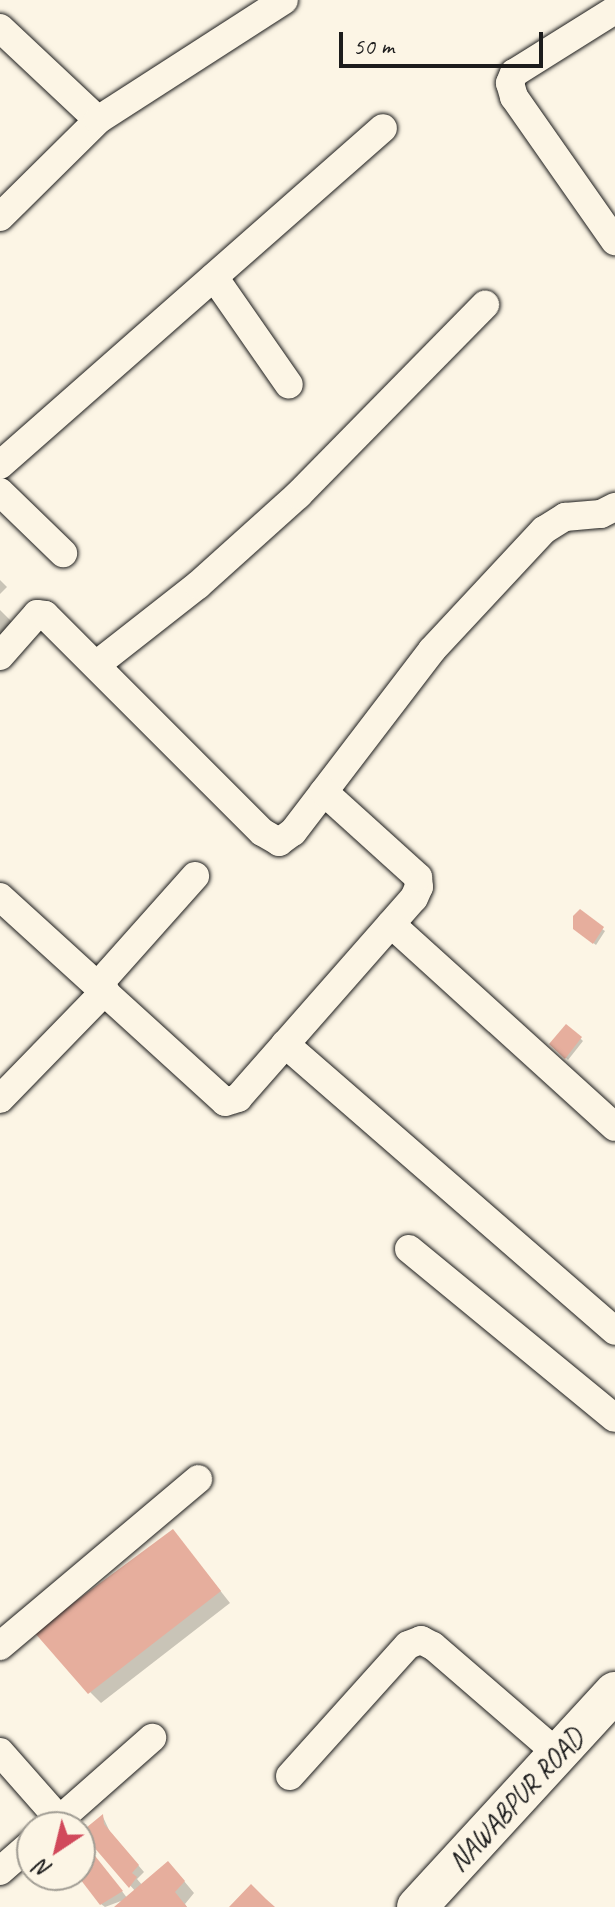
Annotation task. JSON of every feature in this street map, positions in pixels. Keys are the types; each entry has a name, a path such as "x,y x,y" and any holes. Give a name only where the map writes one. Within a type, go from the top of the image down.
{"street":[{"path":"0,217 98,120 284,0"},
{"path":"615,10 514,73 510,83 514,97 615,241"},
{"path":"0,28 98,120"},
{"path":"0,465 383,128"},
{"path":"214,277 289,385"},
{"path":"96,665 198,585 298,495 485,305"},
{"path":"0,492 63,553"},
{"path":"0,656 41,613 274,841 284,841 432,650 544,530 565,517 601,514 615,507"},
{"path":"0,897 225,1102 238,1098 414,898 418,877 324,792"},
{"path":"0,1099 102,988 195,876"},
{"path":"391,924 615,1127"},
{"path":"285,1044 615,1331"},
{"path":"409,1249 615,1418"},
{"path":"0,1646 198,1479"},
{"path":"290,1776 408,1645 421,1640 433,1646 558,1754"},
{"name":"NAWABPUR ROAD","path":"417,1907 615,1692"},
{"path":"69,1811 152,1738"},
{"path":"0,1752 46,1811"},
{"path":"0,1871 16,1857"}],"building":[{"path":"580,909 604,927 593,944 573,929 573,916"},
{"path":"566,1024 582,1037 565,1059 549,1044"},
{"path":"173,1529 221,1591 88,1694 34,1632"},
{"path":"103,1814 104,1824 139,1865 132,1873 137,1877 129,1888 96,1850 96,1820"},
{"path":"96,1857 123,1891 100,1905 89,1891 96,1891"},
{"path":"168,1861 185,1881 175,1892 187,1907 114,1907"},
{"path":"251,1884 266,1899 275,1907 229,1907"}]}
